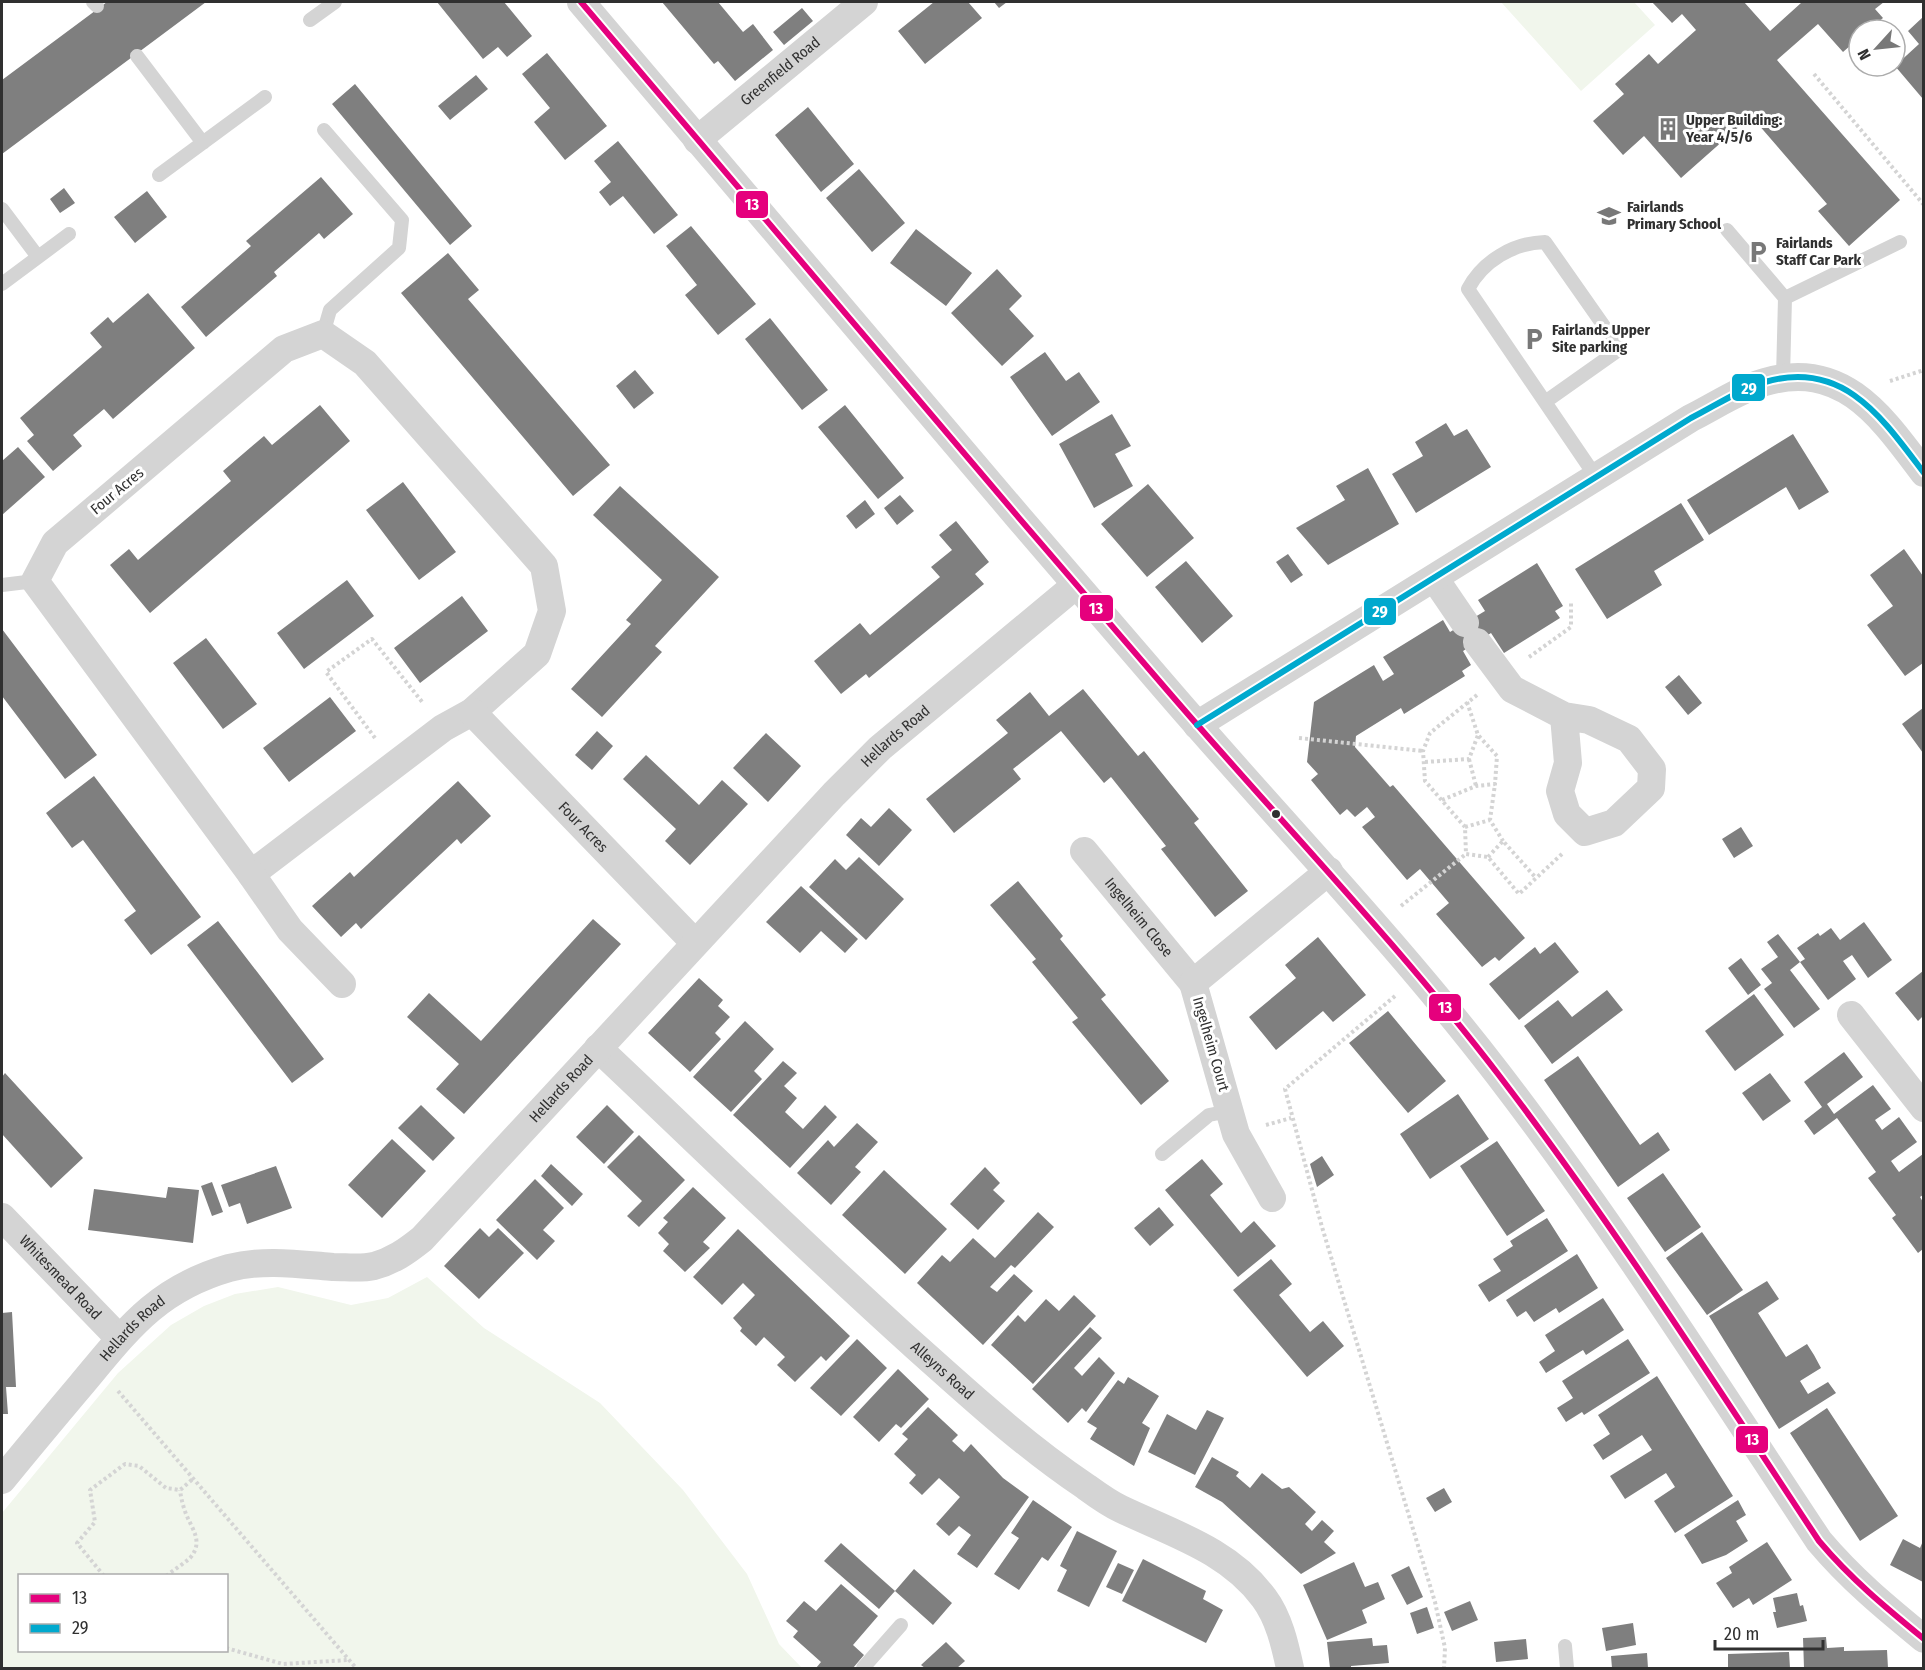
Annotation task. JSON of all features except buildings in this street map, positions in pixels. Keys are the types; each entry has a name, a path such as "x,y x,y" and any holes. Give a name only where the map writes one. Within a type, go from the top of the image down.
{"street":[{"path":"581,2 1076,585 1197,725 1329,871 1418,976 1498,1074 1560,1158 1680,1330 1819,1541 1844,1571 1923,1639"},
{"name":"Greenfield Road","path":"697,140 864,2"},
{"path":"251,874 443,728 472,712 537,654 552,611 544,566 365,363 323,334"},
{"name":"Four Acres","path":"35,581 55,543 284,349 323,334"},
{"path":"1197,725 1691,418 1749,388 1793,378 1834,384 1869,405 1923,473"},
{"path":"1435,579 1512,689 1563,716 1589,720 1629,738 1652,770 1651,788 1614,823 1585,832 1567,814 1560,791 1568,764 1563,716"},
{"path":"35,581 290,930 342,984"},
{"name":"Hellards Road","path":"2,1480 119,1338 141,1315 160,1300 202,1278 230,1268 273,1262 365,1267 388,1262 422,1239 695,943 880,748 1076,585"},
{"name":"Four Acres","path":"472,712 695,943"},
{"name":"Ingelheim Close","path":"1084,851 1193,982"},
{"name":"Ingelheim Court","path":"1272,1198 1236,1134 1193,982 1329,871"},
{"path":"1851,1015 1923,1108"},
{"name":"Alleyns Road","path":"598,1048 871,1306 1010,1431 1061,1470 1118,1508 1192,1540 1228,1563 1251,1582 1266,1599 1275,1618 1285,1644 1290,1668"},
{"name":"Whitesmead Road","path":"2,1217 119,1338"}],"lane":[{"path":"310,20 335,2"},
{"path":"136,56 203,143"},
{"path":"159,176 265,97"},
{"path":"323,334 330,310 399,248 402,220 324,130"},
{"path":"2,209 38,257"},
{"path":"1727,230 1785,298 1793,378"},
{"path":"2,284 69,234"},
{"path":"1545,402 1620,349 1545,242 1532,242 1509,249 1474,278 1468,289 1596,477"},
{"path":"1785,298 1900,242"},
{"path":"2,585 35,581"},
{"path":"1162,1154 1209,1115 1230,1111"},
{"path":"863,1668 901,1625"},
{"path":"1565,1646 1567,1668"}],"path":[{"path":"1814,74 1923,205"},
{"path":"1466,854 1465,827 1425,781 1423,751 1431,732 1467,702 1571,627 1570,602"},
{"path":"395,765 326,672 372,639 443,728"},
{"path":"1467,702 1478,735 1497,756 1490,820 1503,841 1536,878"},
{"path":"1476,786 1469,759 1478,735"},
{"path":"1299,738 1423,751"},
{"path":"1425,762 1469,759"},
{"path":"1442,800 1476,786 1495,784"},
{"path":"1465,827 1490,820"},
{"path":"1376,926 1466,854 1488,857 1519,894 1585,832"},
{"path":"1488,857 1503,841"},
{"path":"1418,976 1285,1089 1322,1227 1435,1602 1445,1648 1444,1668"},
{"path":"94,1369 127,1399 356,1668"},
{"path":"103,1574 77,1543 95,1522 90,1490 125,1464 139,1466 166,1488 180,1490 194,1478"},
{"path":"167,1574 189,1558 196,1549 195,1530 186,1514 180,1490"},
{"path":"228,1649 283,1664 349,1660"}],"shaded area":[{"path":"1501,2 1634,2 1655,25 1581,91"},
{"path":"427,1277 484,1328 600,1403 683,1490 747,1574 779,1644 802,1668 2,1668 2,1513 118,1373 171,1325 204,1306 235,1294 278,1287 351,1305 388,1298"}],"transit line":[{"name":"13","path":"581,2 1093,604 1377,927 1459,1024 1541,1131 1623,1246 1819,1541 1856,1580 1924,1639"},
{"name":"29","path":"1197,725 1691,418 1756,385 1793,377 1817,379 1839,386 1877,414 1924,473"}],"place":[{"name":"Upper Building: Year 4/5/6","path":"1668,129"},
{"name":"Fairlands Primary School","path":"1609,216"},
{"name":"Fairlands Staff Car Park","path":"1758,252"},
{"name":"Fairlands Upper Site parking","path":"1534,339"}]}
